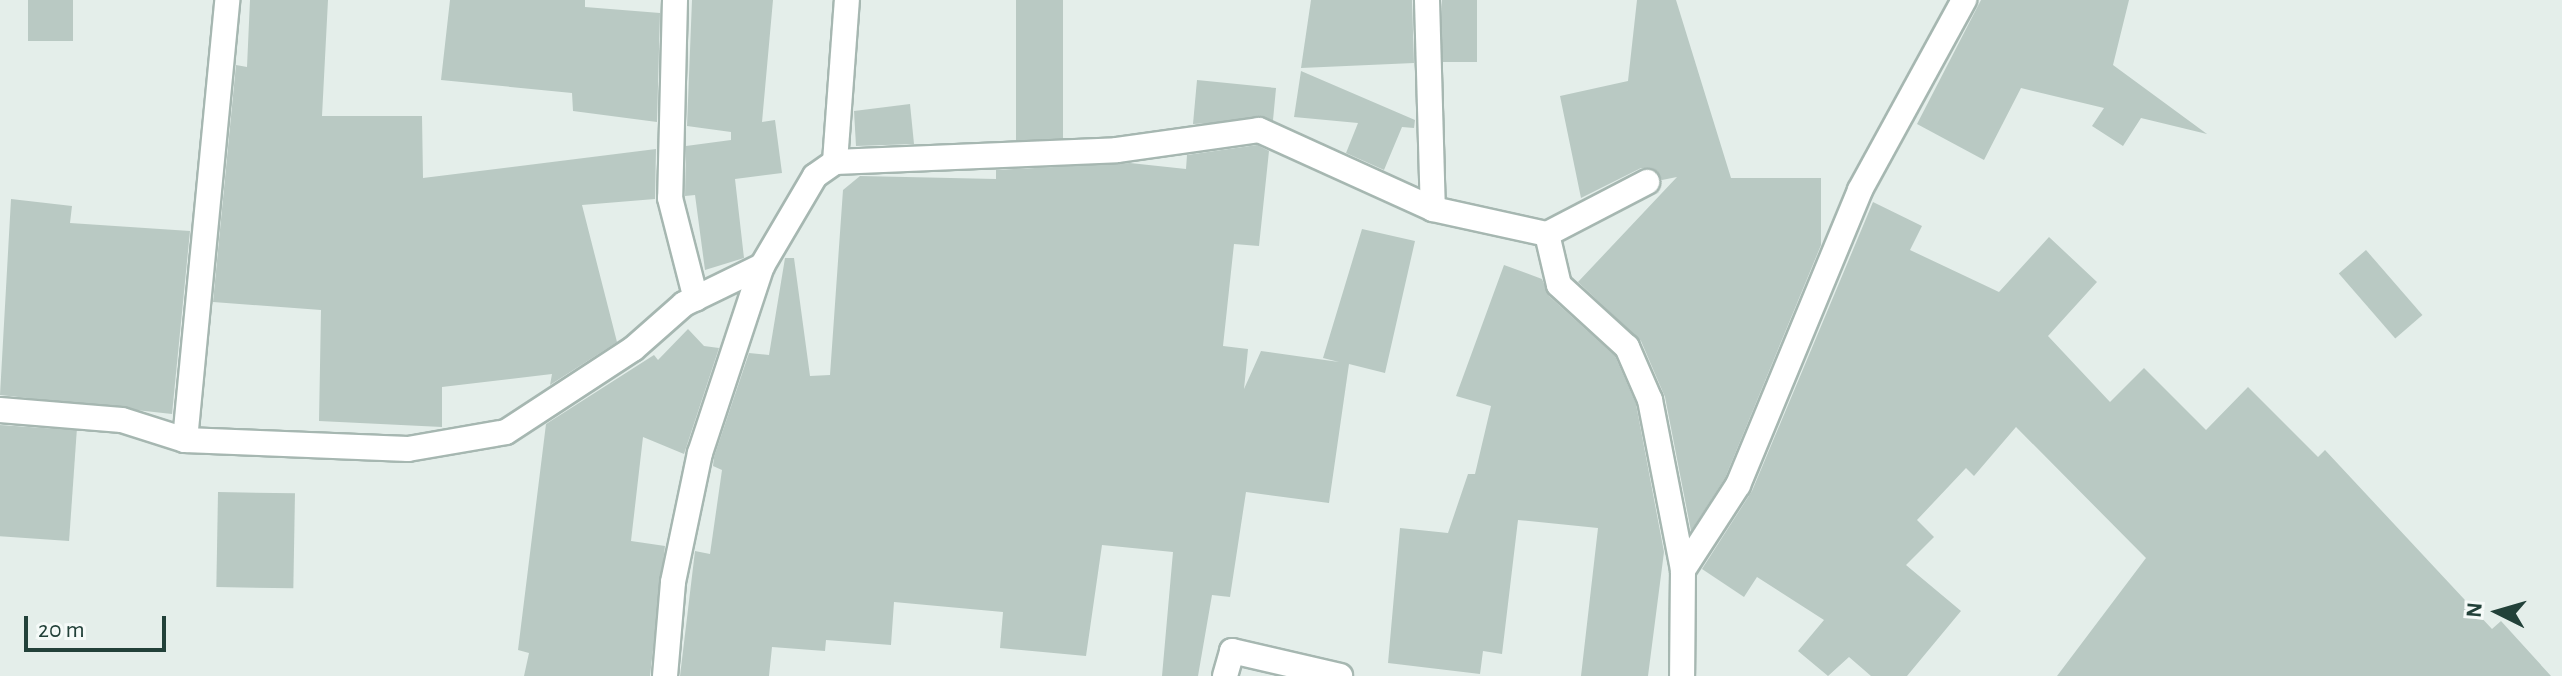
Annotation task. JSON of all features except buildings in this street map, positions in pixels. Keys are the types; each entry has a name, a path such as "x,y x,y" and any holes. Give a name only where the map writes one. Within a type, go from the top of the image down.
{"street":[{"path":"185,440 227,0"},
{"path":"675,0 670,198 696,299"},
{"path":"835,162 847,0"},
{"path":"1427,0 1433,209"},
{"path":"1683,570 1738,485 1860,190 1964,0"},
{"path":"665,676 673,582 700,453 762,266 815,176 835,162 1117,150 1259,130 1433,209 1547,234 1647,182"},
{"path":"1547,234 1559,285 1627,347 1650,400 1683,570 1682,676"},
{"path":"0,410 122,420 185,440 408,449 506,432 696,299 762,266"},
{"path":"1225,676 1232,651 1340,676"}]}
